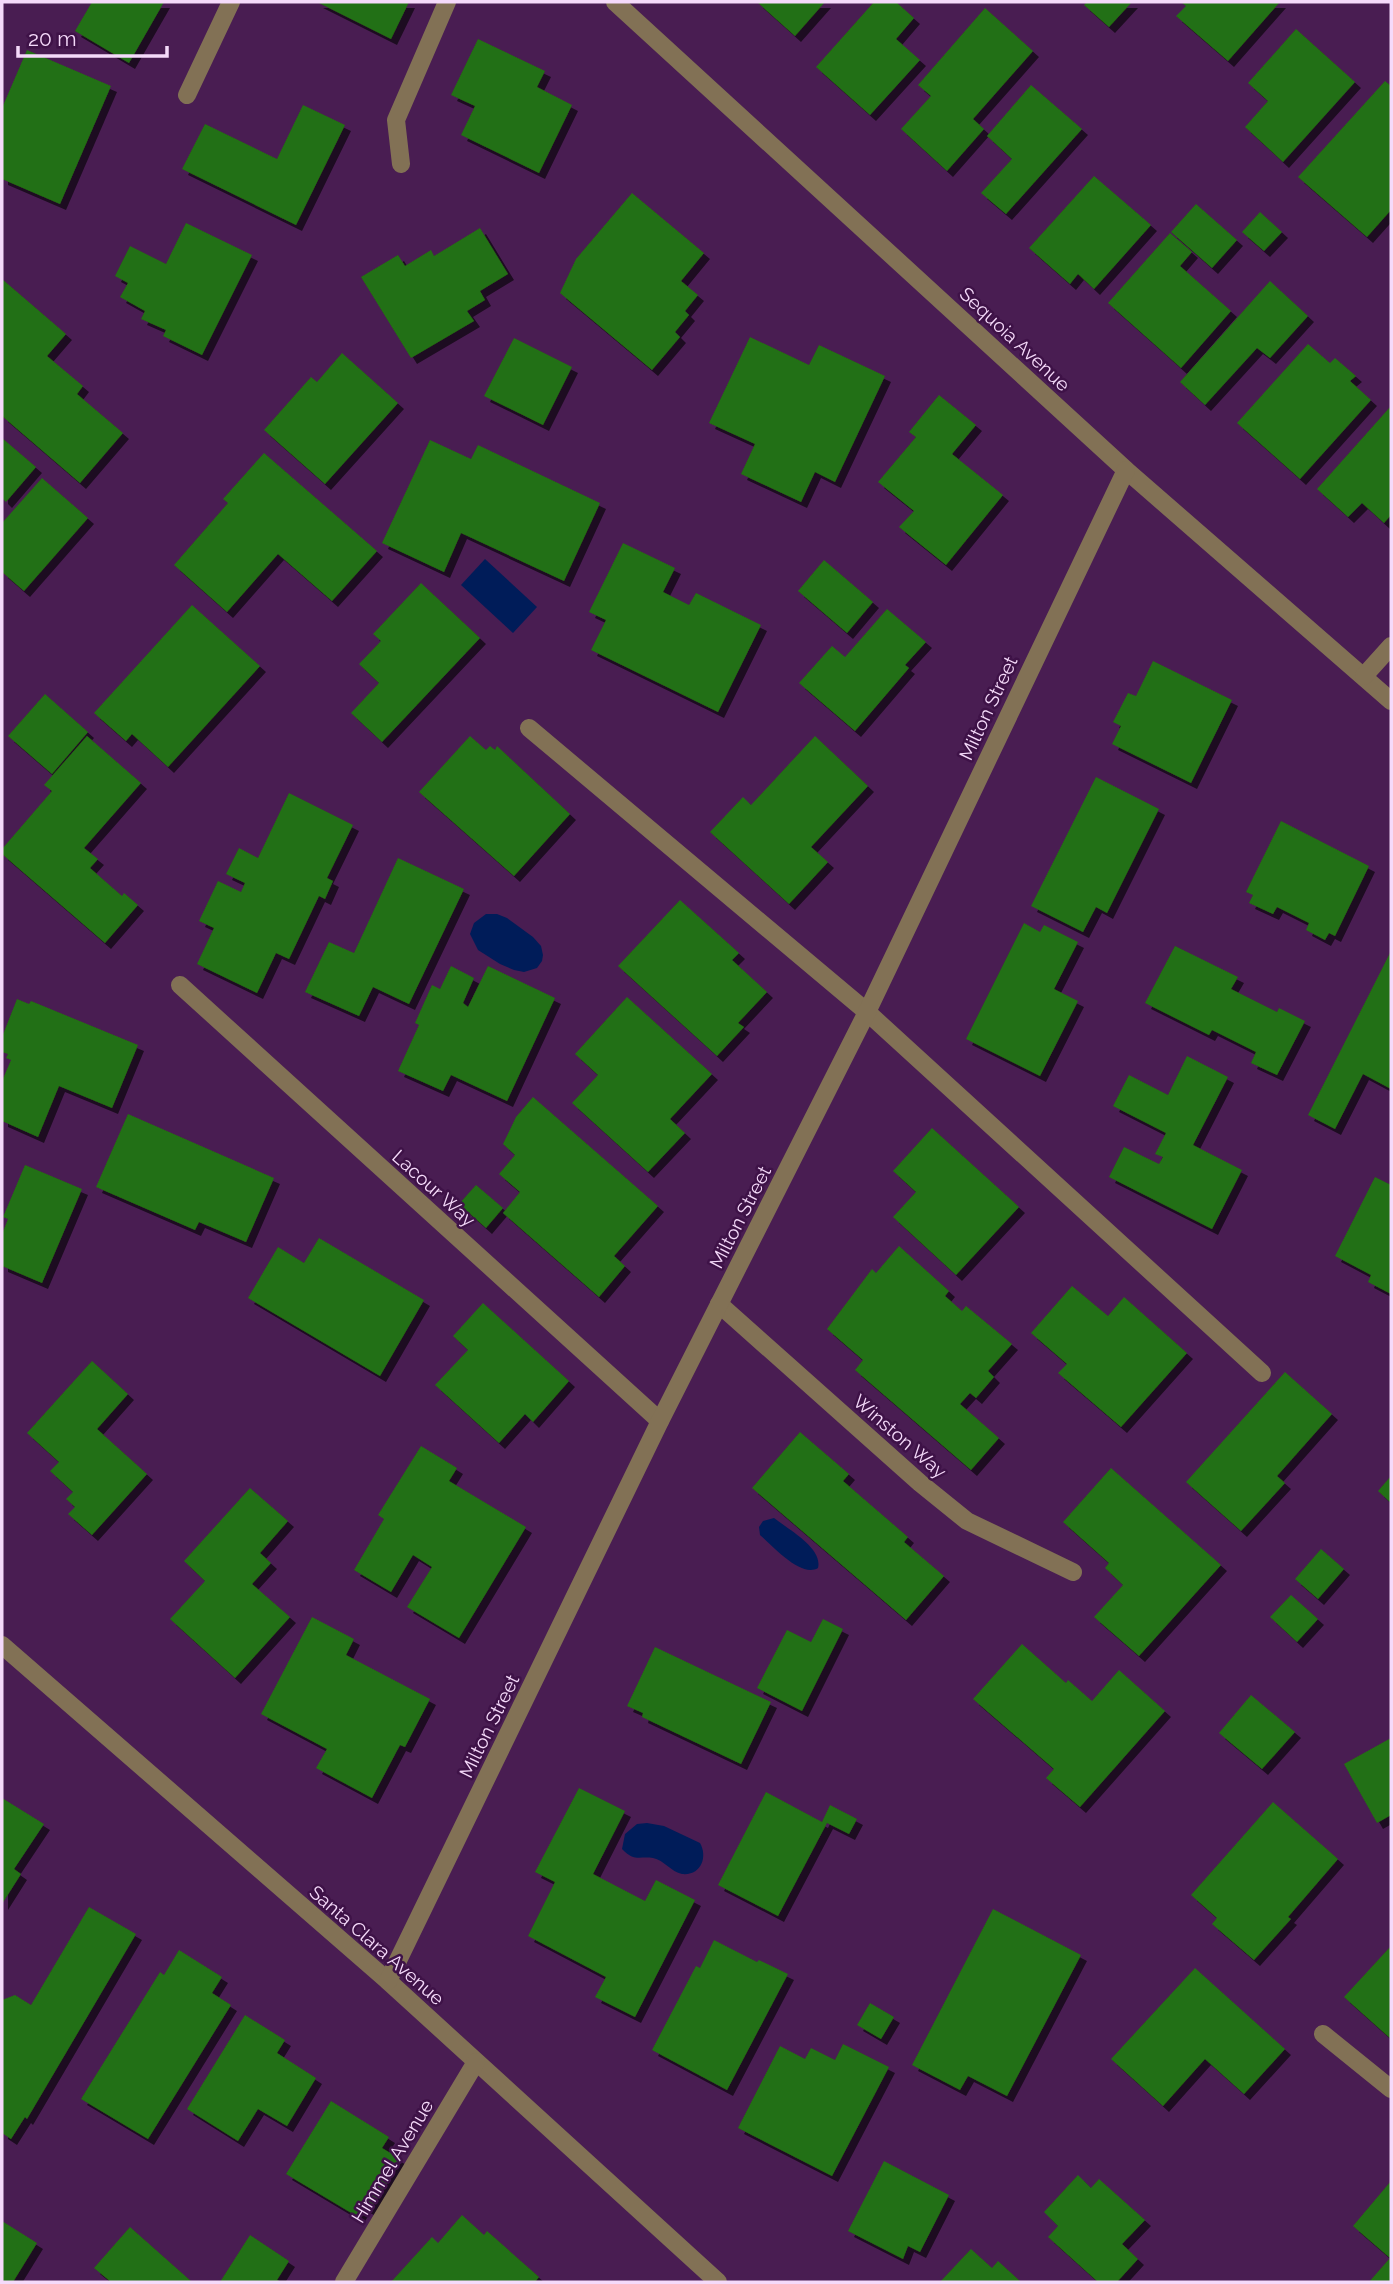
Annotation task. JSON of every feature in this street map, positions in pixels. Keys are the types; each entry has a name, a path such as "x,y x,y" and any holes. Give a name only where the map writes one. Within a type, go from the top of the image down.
{"street":[{"path":"187,95 231,2"},
{"path":"401,164 396,120 447,2"},
{"name":"Sequoia Avenue","path":"615,2 1126,470 1391,701"},
{"name":"Milton Street","path":"388,1981 660,1421 867,1012 1126,470"},
{"path":"1364,676 1391,646"},
{"path":"529,728 867,1012 1262,1373"},
{"name":"Lacour Way","path":"180,985 660,1421"},
{"name":"Winston Way","path":"719,1304 920,1483 967,1521 1073,1572"},
{"name":"Santa Clara Avenue","path":"2,1645 388,1981 718,2282"},
{"path":"1323,2034 1391,2089"},
{"name":"Himmel Avenue","path":"344,2282 476,2062"}],"water":[{"path":"485,559 537,607 513,633 461,585"},
{"path":"486,914 507,918 533,937 541,946 543,955 537,968 524,972 514,970 478,950 470,934 474,923"},
{"path":"774,1518 810,1547 815,1553 818,1568 811,1570 796,1565 760,1535 759,1527 763,1521"},
{"path":"637,1824 664,1826 700,1843 703,1859 698,1869 682,1874 657,1859 633,1857 626,1853 622,1849 625,1834"}],"building":[{"path":"92,2 164,2 129,63 75,31"},
{"path":"317,2 409,2 391,39"},
{"path":"757,2 825,2 795,36"},
{"path":"874,2 896,2 914,18 896,39 920,60 870,115 816,67"},
{"path":"1087,2 1132,2 1109,27 1084,5"},
{"path":"1181,2 1280,2 1228,61 1176,16 1186,6"},
{"path":"985,8 1033,51 973,119 984,129 947,171 901,129 931,96 918,85"},
{"path":"1296,29 1355,82 1283,162 1245,127 1268,101 1248,83"},
{"path":"478,39 545,71 537,87 572,105 539,173 461,135 475,106 451,95"},
{"path":"27,50 111,86 60,204 2,179 2,108"},
{"path":"1385,81 1391,86 1391,210 1367,237 1298,177"},
{"path":"1031,85 1082,129 1006,214 981,193 1012,159 987,136"},
{"path":"303,105 345,125 296,225 182,169 205,124 277,159"},
{"path":"1094,176 1151,225 1094,289 1078,274 1070,284 1029,248"},
{"path":"632,193 704,253 681,281 698,295 685,311 689,315 675,332 680,337 652,370 560,293 576,259"},
{"path":"1196,204 1237,240 1212,268 1171,232"},
{"path":"1260,212 1282,232 1264,251 1242,232"},
{"path":"186,223 252,255 202,355 163,336 166,330 141,319 145,311 120,297 128,283 115,276 130,246 166,264"},
{"path":"480,228 508,274 480,291 485,300 467,311 474,321 411,358 361,277 398,255 405,266 431,250 434,256"},
{"path":"1170,233 1192,252 1180,266 1231,311 1181,368 1108,303"},
{"path":"2,279 66,334 47,356 83,386 77,394 123,433 80,483 2,416"},
{"path":"1270,281 1308,316 1270,358 1257,348 1205,405 1180,382"},
{"path":"750,337 809,365 819,345 885,376 835,482 815,472 801,502 741,474 755,444 709,423"},
{"path":"514,338 572,367 543,425 484,396"},
{"path":"1308,344 1330,363 1335,358 1356,376 1350,381 1371,400 1300,479 1237,423"},
{"path":"342,353 398,403 325,484 264,430 311,377 317,382"},
{"path":"939,395 976,425 952,454 1003,495 946,565 899,527 914,511 878,482 916,437 909,432"},
{"path":"1391,406 1391,515 1384,523 1362,503 1348,517 1317,489"},
{"path":"2,438 36,467 6,502 2,498"},
{"path":"430,440 471,459 478,445 600,503 564,581 461,533 444,572 382,543"},
{"path":"264,453 377,551 332,601 278,554 227,612 174,565 228,503 223,499"},
{"path":"42,478 88,518 24,591 2,572 2,523"},
{"path":"623,543 675,568 663,592 689,605 696,593 761,625 718,712 591,650 606,620 589,612"},
{"path":"824,560 873,602 847,633 798,591"},
{"path":"421,583 480,638 382,742 351,713 379,683 359,664 381,641 373,634"},
{"path":"192,605 260,666 168,767 132,734 126,741 94,713"},
{"path":"887,609 926,642 905,665 909,668 855,731 799,683 832,646 845,657"},
{"path":"1153,661 1232,700 1191,783 1112,744 1121,726 1113,722 1128,693 1136,696"},
{"path":"45,694 88,732 52,774 8,736"},
{"path":"87,736 141,783 84,848 98,859 90,868 122,896 124,893 138,905 105,943 2,854 2,849 52,791 44,785"},
{"path":"470,736 486,750 490,746 495,750 497,746 570,814 514,876 419,792"},
{"path":"815,736 868,786 811,847 828,862 789,904 710,832 743,797 751,805"},
{"path":"1096,777 1159,809 1107,913 1096,907 1083,932 1031,906"},
{"path":"289,793 353,825 327,878 333,881 325,899 319,896 289,959 276,953 257,993 197,964 214,928 199,921 218,881 241,892 245,883 226,874 239,848 258,858"},
{"path":"1281,821 1369,866 1335,936 1329,933 1325,940 1306,930 1309,923 1277,907 1273,914 1249,903 1253,895 1246,892"},
{"path":"398,858 464,889 409,1004 373,987 359,1016 305,992 329,942 354,953"},
{"path":"680,900 739,953 732,960 767,992 738,1023 744,1027 717,1056 618,966"},
{"path":"1024,923 1040,932 1044,925 1078,942 1054,989 1078,1001 1040,1076 966,1039"},
{"path":"1175,946 1238,977 1231,989 1277,1012 1279,1008 1305,1021 1277,1075 1251,1063 1256,1052 1212,1030 1209,1035 1145,1003"},
{"path":"1391,951 1391,1089 1363,1074 1335,1129 1308,1115"},
{"path":"451,966 474,978 463,1003 468,1007 488,966 555,998 507,1101 451,1075 443,1091 398,1071 419,1025 415,1023 432,985 440,989"},
{"path":"627,997 712,1074 670,1119 685,1133 648,1172 572,1103 598,1075 575,1054"},
{"path":"17,999 29,1004 31,1001 138,1045 112,1108 59,1086 38,1137 2,1121 2,1081 11,1060 6,1058 8,1054 2,1052 2,1037"},
{"path":"1187,1056 1228,1077 1193,1145 1242,1170 1212,1229 1109,1177 1124,1147 1159,1164 1163,1157 1155,1154 1166,1133 1113,1106 1129,1075 1168,1095"},
{"path":"533,1097 658,1206 614,1256 625,1266 599,1297 503,1213 520,1192 499,1174 515,1155 503,1144 516,1117"},
{"path":"128,1114 274,1178 246,1242 199,1222 195,1230 96,1187"},
{"path":"932,1128 1019,1207 956,1275 893,1217 916,1192 893,1171"},
{"path":"25,1165 82,1189 42,1283 2,1266 2,1234 8,1219 3,1217"},
{"path":"1375,1177 1391,1185 1391,1294 1368,1282 1371,1275 1335,1256"},
{"path":"476,1185 503,1208 486,1228 459,1204"},
{"path":"319,1238 424,1300 380,1376 248,1298 278,1247 304,1263"},
{"path":"899,1246 949,1291 945,1296 962,1311 966,1306 1012,1344 988,1371 994,1377 976,1398 970,1393 960,1404 999,1438 971,1470 855,1370 863,1360 827,1329 872,1269 876,1273"},
{"path":"1072,1286 1108,1316 1124,1297 1187,1353 1121,1427 1058,1373 1067,1364 1031,1333"},
{"path":"483,1303 569,1381 533,1422 525,1414 499,1443 435,1385 468,1350 453,1336"},
{"path":"92,1361 128,1394 97,1429 147,1474 92,1535 68,1514 75,1507 66,1499 73,1492 50,1471 59,1462 27,1433"},
{"path":"1285,1372 1332,1414 1277,1476 1285,1483 1241,1531 1186,1482"},
{"path":"800,1432 849,1474 843,1481 908,1537 904,1542 944,1576 906,1620 752,1488"},
{"path":"421,1446 457,1468 449,1481 526,1527 459,1638 407,1607 432,1567 413,1555 391,1592 354,1570 384,1519 378,1515"},
{"path":"1111,1468 1221,1565 1139,1656 1094,1617 1123,1585 1105,1568 1109,1563 1063,1522"},
{"path":"1391,1476 1391,1503 1378,1491"},
{"path":"250,1488 288,1521 260,1553 271,1563 252,1584 290,1617 235,1678 170,1619 205,1581 184,1561"},
{"path":"1321,1549 1344,1569 1318,1599 1295,1579"},
{"path":"1291,1595 1318,1619 1297,1642 1270,1617"},
{"path":"312,1617 354,1639 346,1655 430,1699 405,1747 400,1745 372,1798 316,1768 327,1749 261,1714"},
{"path":"823,1619 843,1629 802,1711 757,1688 787,1630 811,1642"},
{"path":"1022,1644 1066,1683 1068,1680 1092,1701 1119,1670 1165,1711 1080,1807 1046,1778 1054,1769 973,1699"},
{"path":"655,1647 771,1702 741,1764 642,1717 643,1713 627,1706"},
{"path":"1251,1695 1295,1732 1262,1769 1219,1733"},
{"path":"1391,1738 1391,1815 1377,1823 1344,1764"},
{"path":"579,1788 625,1811 593,1874 645,1901 656,1880 695,1900 635,2017 595,1997 606,1977 528,1936 555,1882 535,1872"},
{"path":"766,1792 822,1822 830,1805 857,1819 849,1834 827,1823 778,1916 718,1885"},
{"path":"2,1798 44,1824 14,1869 21,1874 2,1904"},
{"path":"1273,1802 1338,1859 1288,1917 1291,1919 1254,1960 1212,1924 1217,1918 1191,1895"},
{"path":"89,1907 136,1934 27,2119 25,2117 11,2139 2,2133 2,2000 15,1995 31,2005"},
{"path":"993,1909 1081,1955 1007,2096 968,2076 960,2090 912,2065"},
{"path":"714,1940 788,1974 727,2090 652,2050 696,1966 700,1968"},
{"path":"1391,1946 1391,2039 1344,1997"},
{"path":"179,1950 222,1977 212,1993 231,2005 148,2139 81,2099 160,1972 164,1975"},
{"path":"1195,1968 1285,2049 1244,2094 1205,2059 1163,2106 1111,2059"},
{"path":"870,2003 894,2017 881,2039 857,2025"},
{"path":"245,2015 285,2040 277,2053 316,2078 287,2126 258,2109 238,2141 187,2109"},
{"path":"843,2044 889,2067 832,2176 738,2128 780,2046 805,2059 811,2048 835,2060"},
{"path":"331,2101 389,2137 382,2148 402,2160 370,2210 364,2207 358,2217 286,2174"},
{"path":"884,2161 949,2195 920,2252 908,2246 903,2259 848,2231"},
{"path":"1078,2175 1091,2188 1099,2179 1145,2220 1122,2244 1138,2259 1117,2282 1098,2282 1048,2237 1058,2226 1044,2212"},
{"path":"1391,2181 1391,2282 1369,2282 1390,2258 1353,2226"},
{"path":"462,2215 484,2235 487,2231 539,2277 535,2282 391,2282 432,2237 438,2243"},
{"path":"2,2221 37,2243 13,2282 2,2282"},
{"path":"130,2227 192,2282 111,2282 94,2268"},
{"path":"250,2235 289,2261 277,2280 281,2282 220,2282"},
{"path":"971,2249 992,2268 998,2261 1021,2282 940,2282"}]}
